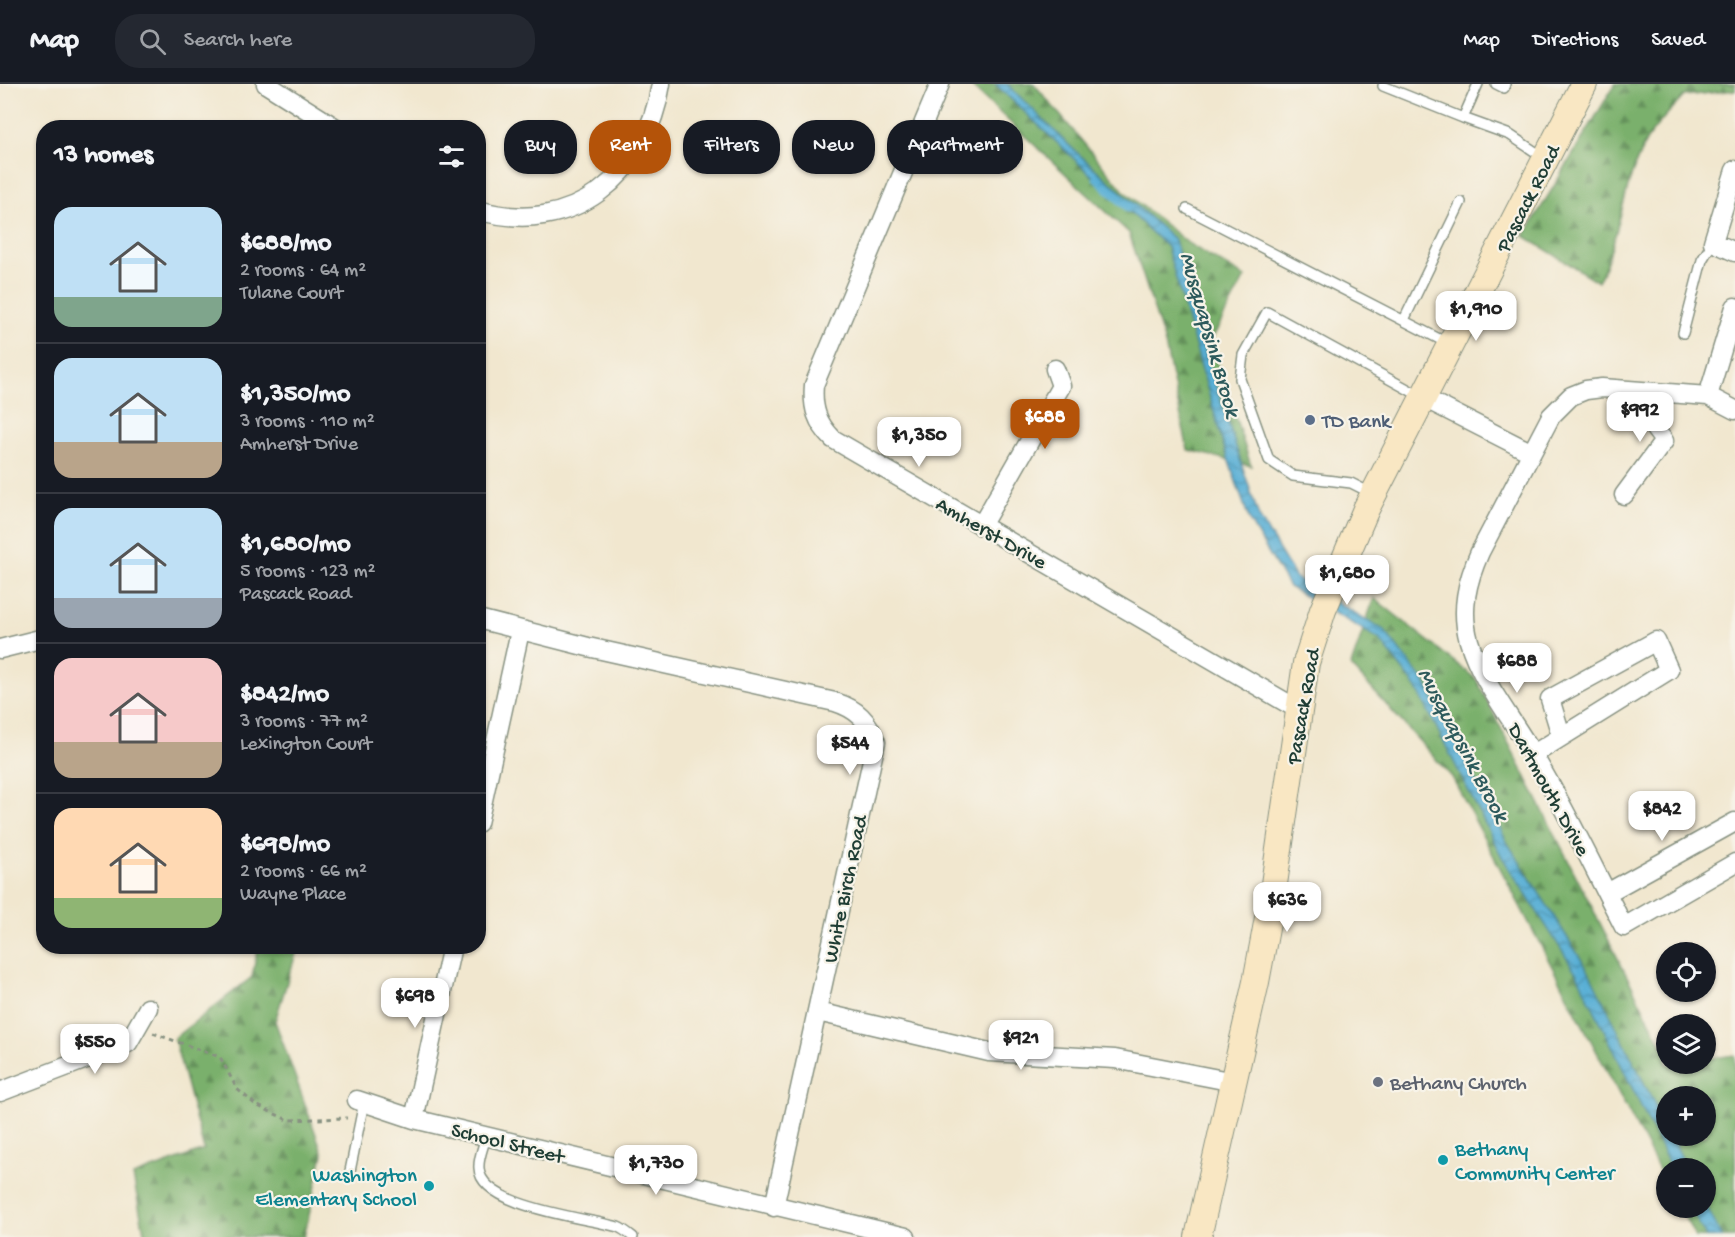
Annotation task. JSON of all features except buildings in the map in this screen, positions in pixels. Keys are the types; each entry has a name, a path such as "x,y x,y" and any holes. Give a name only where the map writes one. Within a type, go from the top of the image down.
{"street":[{"path":"266,84 323,120"},
{"path":"486,211 515,216 540,214 570,206 606,188 636,156 657,109 661,84"},
{"name":"Amherst Drive","path":"940,84 814,385 813,401 820,423 833,439 1299,710"},
{"name":"Pascack Road","path":"1198,1237 1234,1082 1273,891 1306,663 1321,615 1374,495 1584,84"},
{"path":"1735,170 1713,242 1735,252"},
{"path":"1735,307 1708,396 1735,410"},
{"path":"981,526 1061,386 1055,369"},
{"name":"Dartmouth Drive","path":"1708,396 1602,388 1586,390 1571,396 1551,416 1530,452 1471,573 1466,595 1465,618 1469,640 1477,662 1534,754 1624,927 1735,863"},
{"path":"1624,495 1664,441 1626,390"},
{"path":"1424,398 1530,452"},
{"name":"White Birch Road","path":"486,621 848,706 865,721 876,742 774,1207"},
{"path":"486,786 520,631"},
{"path":"0,650 36,640"},
{"path":"1534,754 1669,670 1656,641 1550,699 1561,735"},
{"path":"1607,893 1735,822"},
{"path":"414,1119 450,954"},
{"path":"0,1092 128,1043 147,1008"},
{"path":"818,1012 989,1052 1115,1059 1234,1082"},
{"name":"School Street","path":"360,1107 906,1237"}],"lane":[{"path":"1463,118 1478,84"},
{"path":"1496,84 1504,88 1505,84"},
{"path":"1381,85 1510,135 1547,160"},
{"path":"1404,320 1461,202"},
{"path":"1187,209 1451,345"},
{"path":"1683,333 1702,260 1713,242"},
{"path":"1374,495 1351,483 1293,476 1269,460 1240,379 1244,355 1267,312 1424,398"},
{"path":"349,1176 360,1107"},
{"path":"486,1136 479,1169 485,1185 513,1200 552,1213 620,1228 633,1237"}],"path":[{"path":"137,1027 220,1057 237,1089 256,1105 288,1120 360,1107"}],"green space":[{"path":"969,84 1034,84 1124,191 1189,244 1245,277 1211,341 1251,466 1188,450 1164,340 1129,233 1023,134 1023,120 1008,120"},
{"path":"1615,84 1735,84 1735,90 1684,96 1652,132 1632,173 1612,247 1598,282 1524,236"},
{"path":"1374,598 1476,679 1656,1033 1656,1074 1716,1074 1716,1058 1735,1055 1735,1237 1695,1237 1685,1218 1716,1218 1716,1158 1656,1158 1656,1164 1452,777 1351,666"},
{"path":"257,954 296,954 275,1021 323,1154 304,1237 145,1237 133,1176 204,1150 174,1038 252,977"}],"water":[{"path":"995,84 1007,84 1072,148 1175,240 1201,340 1259,517 1296,578 1384,630 1426,684 1507,842 1588,970 1656,1107 1656,1137 1577,974 1502,857 1416,687 1379,639 1289,587 1250,522 1224,447 1167,247"},
{"path":"1660,1146 1676,1146 1682,1158 1666,1158"},
{"path":"1696,1218 1712,1218 1722,1237 1706,1237"}],"waterway":[{"name":"Musquapsink Brook","path":"1095,179 1128,210"}],"place":[{"name":"TD Bank","path":"1310,420"},
{"name":"Bethany Church","path":"1378,1082"},
{"name":"Bethany Community Center","path":"1443,1160"},
{"name":"Washington Elementary School","path":"429,1186"}]}
